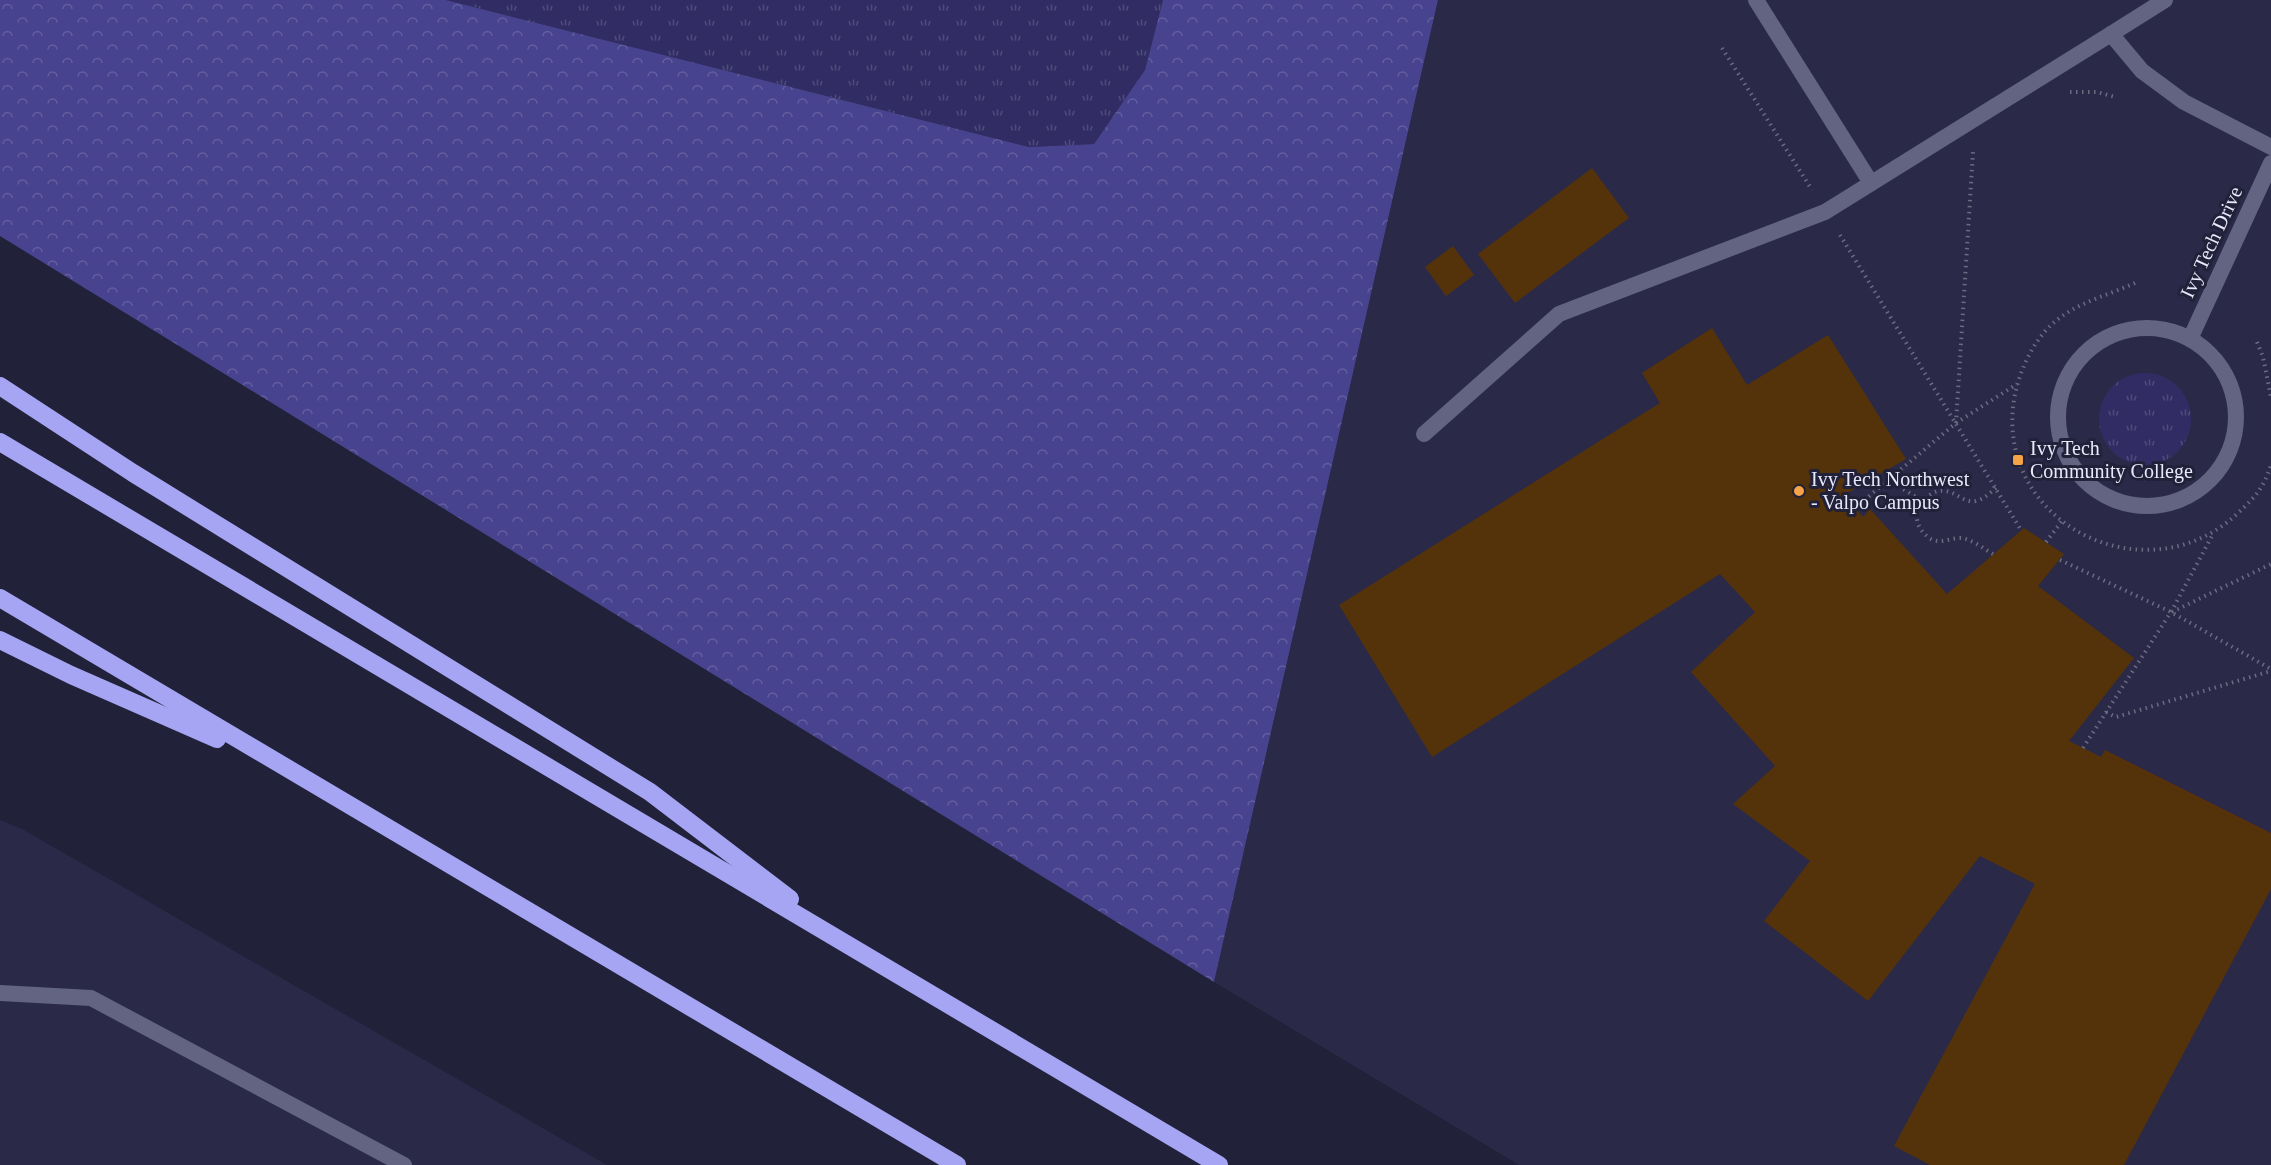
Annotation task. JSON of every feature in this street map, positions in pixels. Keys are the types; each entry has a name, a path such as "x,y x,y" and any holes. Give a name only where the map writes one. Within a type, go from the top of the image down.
{"highway":[{"path":"0,386 143,480 650,792 856,950"},
{"path":"0,442 1219,1165"},
{"path":"0,598 957,1165"},
{"path":"0,640 71,675 288,770"}],"street":[{"path":"1756,0 1871,183"},
{"path":"1424,434 1558,314 1825,212 2165,0"},
{"path":"2111,34 2142,71 2184,102 2271,147"},
{"name":"Ivy Tech Drive","path":"2190,339 2271,163"},
{"path":"2161,328 2190,339 2214,358 2230,384 2236,413 2232,443 2220,469 2200,489 2174,502 2146,507 2118,502 2093,489 2073,468 2061,442 2057,413 2063,385 2079,359 2102,339 2131,329 2161,328"},
{"path":"0,993 91,998 404,1165"}],"path":[{"path":"1722,48 1814,193"},
{"path":"2066,93 2083,91 2115,98"},
{"path":"1956,423 1973,149 1964,155"},
{"path":"1849,230 1839,236 2021,530"},
{"path":"2135,284 2077,307 2056,321 2038,339 2025,362 2018,384 2012,429 2018,460 2031,488 2042,504 2062,521 2098,542 2119,548 2163,549 2186,544 2212,534 2236,515 2264,486 2271,465"},
{"path":"2257,342 2263,357 2271,397"},
{"path":"1855,508 1956,423 2018,384"},
{"path":"1888,480 1923,501"},
{"path":"1994,554 1963,538 1940,542 1931,539 1921,531 1917,522 1917,511 1923,501 1940,491 1947,491 1964,500 1976,501 1996,488"},
{"path":"2046,542 2062,521"},
{"path":"2083,748 2171,612 2212,534"},
{"path":"2060,560 2171,612 2271,670"},
{"path":"2171,612 2271,564"},
{"path":"2106,712 2116,717 2271,670"}],"shaded area":[{"name":"Ivy Tech Northwest - Valpo Campus","path":"1438,0 2271,0 2271,1165 1519,1165 1214,982"},
{"path":"0,820 22,829 607,1165 0,1165"}],"green space":[{"path":"0,0 446,0 1029,147 1094,144 1145,70 1163,0 1438,0 1214,982 0,236"},
{"path":"446,0 1163,0 1145,70 1094,144 1029,147"},
{"path":"2145,373 2163,377 2177,387 2187,401 2191,419 2187,437 2177,451 2163,461 2145,465 2127,461 2113,451 2103,437 2099,419 2103,401 2113,387 2127,377"}],"building":[{"path":"1592,168 1629,218 1515,303 1478,254"},
{"path":"1453,246 1474,275 1446,296 1425,267"},
{"path":"1712,328 1747,385 1828,335 1906,459 1844,495 1863,517 1870,509 1947,594 2024,528 2064,554 2038,586 2134,658 2069,741 2101,757 2105,750 2271,833 2271,889 2124,1165 1930,1165 1894,1146 2035,884 1980,856 1868,1001 1764,921 1810,861 1733,804 1775,766 1691,672 1755,612 1720,574 1432,757 1339,605 1660,403 1642,373"}],"place":[{"name":"Ivy Tech Community College","path":"2018,460"},
{"name":"Ivy Tech Northwest - Valpo Campus","path":"1799,491"}]}
